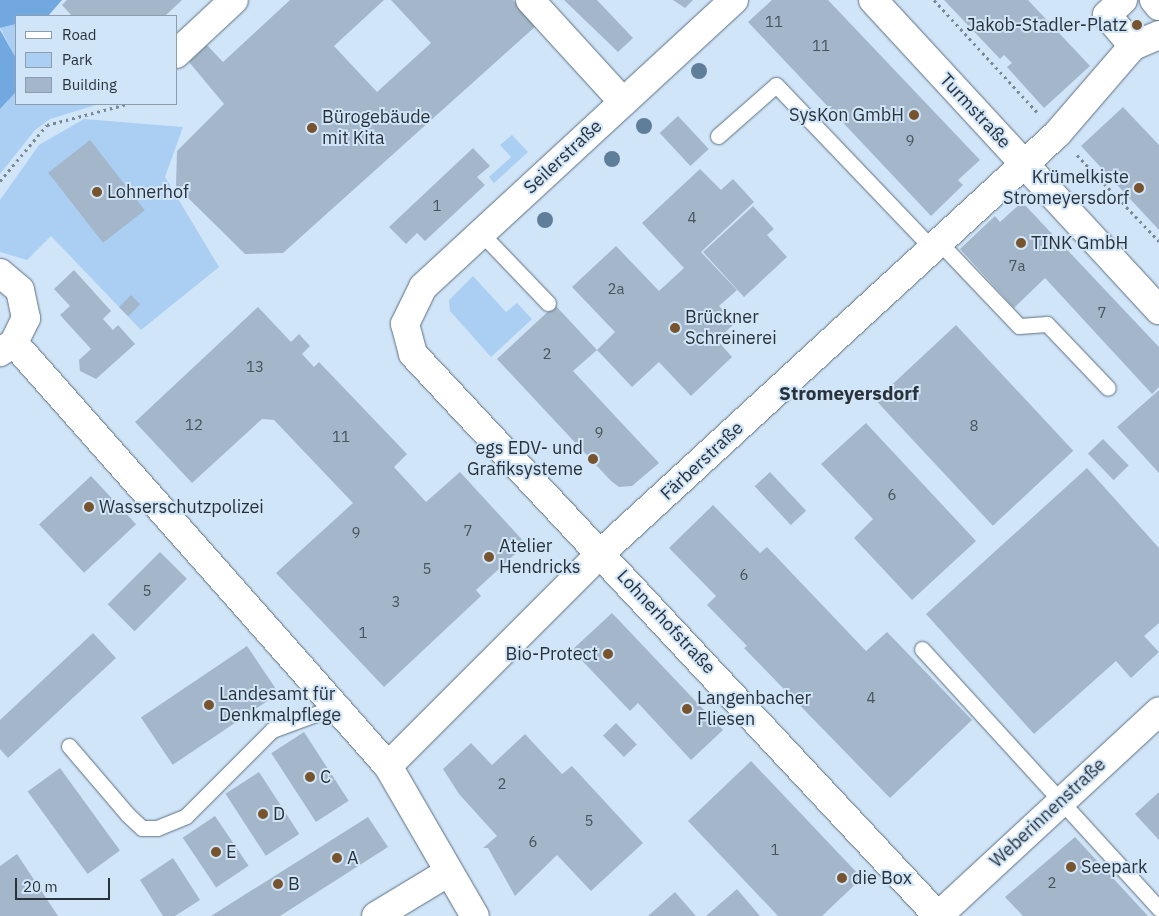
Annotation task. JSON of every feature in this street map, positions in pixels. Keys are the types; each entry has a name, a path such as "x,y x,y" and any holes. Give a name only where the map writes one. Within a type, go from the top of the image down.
{"street":[{"path":"178,52 234,0"},
{"path":"530,0 623,102"},
{"name":"Seilerstraße","path":"405,324 423,286 734,0"},
{"name":"Turmstraße","path":"873,0 1159,310"},
{"path":"1123,0 1106,15 1133,46"},
{"path":"1154,0 1159,6"},
{"path":"1023,164 1057,134 1133,46 1159,35"},
{"name":"Färberstraße","path":"388,766 602,552 1023,164"},
{"path":"0,273 20,290 26,304 22,332 7,348 337,706 388,766 475,916"},
{"name":"Lohnerhofstraße","path":"405,324 413,354 602,552 938,916"},
{"name":"Weberinnenstraße","path":"938,916 1159,711"},
{"path":"376,916 449,872"}],"lane":[{"path":"718,136 776,85 1019,326 1047,324 1108,388"},
{"path":"481,233 548,303"},
{"path":"922,649 1063,799 1159,909"},
{"path":"69,746 128,815 142,828 157,828 186,816 272,730 337,706"}],"path":[{"path":"0,181 47,125 123,105"}],"green space":[{"path":"15,24 15,56 0,28"},
{"path":"15,93 15,105 96,105 50,119 35,130 0,174 0,109"},
{"path":"84,119 183,127 165,177 219,267 141,330 51,236 27,260 0,252 0,200 39,145"},
{"path":"512,135 528,152 494,183 489,177 511,157 500,145"},
{"path":"473,276 506,312 517,303 532,319 491,357 450,311 449,300"}],"shaded area":[{"path":"0,0 62,0 49,15 15,15 15,24 0,28"},
{"path":"0,30 15,56 15,93 0,109"}],"building":[{"path":"67,0 182,0 166,15 71,15 62,5"},
{"name":"Bürogebäude mit Kita","path":"290,0 384,0 334,46 377,92 431,43 391,0 513,0 537,25 283,253 245,254 176,186 177,151 224,104 189,62 207,45 223,62"},
{"path":"564,0 597,0 633,38 618,52"},
{"path":"673,0 693,0 685,8"},
{"path":"772,0 828,0 980,160 958,180 963,185 931,216 748,22"},
{"path":"944,0 1028,0 1090,66 1044,108 1007,67 1012,63 1004,55 1000,59"},
{"name":"Krümelkiste Stromeyersdorf","path":"1123,107 1159,145 1159,230 1081,146"},
{"path":"678,116 709,149 690,166 660,133"},
{"name":"Lohnerhof","path":"90,140 145,210 103,243 48,173"},
{"path":"473,148 490,166 477,177 485,185 425,241 417,233 406,244 389,227"},
{"path":"700,169 721,190 733,179 754,202 701,252 737,290 719,306 735,323 717,340 732,357 691,396 659,362 632,387 597,350 615,332 572,287 616,246 659,291 684,268 642,223"},
{"path":"1022,202 1159,347 1159,387 1152,394 1045,278 1014,308 960,249 995,216 1000,222"},
{"path":"753,206 774,229 767,235 787,257 744,297 703,252"},
{"path":"74,270 111,311 103,319 113,330 118,325 135,344 96,379 80,371 79,360 91,349 60,315 70,306 54,289"},
{"path":"131,295 140,304 128,316 119,307"},
{"path":"555,305 597,350 573,371 659,463 632,486 619,487 611,481 497,359"},
{"path":"258,307 291,342 299,334 310,346 302,354 314,367 319,362 407,454 394,467 426,502 460,472 526,544 476,590 481,596 384,687 276,573 353,503 274,420 262,419 192,483 135,422"},
{"path":"956,325 1073,451 993,526 876,400"},
{"path":"1159,390 1159,473 1117,427"},
{"path":"866,423 976,541 912,600 854,538 873,519 821,464"},
{"path":"1103,439 1129,466 1114,480 1088,454"},
{"path":"1087,468 1159,548 1159,623 1144,636 1159,652 1131,678 1116,661 1034,734 926,614"},
{"path":"770,472 806,511 791,525 755,486"},
{"name":"Wasserschutzpolizei","path":"91,476 136,524 84,573 39,524"},
{"path":"713,505 760,553 767,547 866,651 887,632 972,720 890,798 744,648 747,646 707,605 716,596 669,548"},
{"path":"160,552 187,579 135,631 108,604"},
{"path":"612,613 723,730 691,760 638,703 630,711 572,650"},
{"path":"93,633 116,658 8,758 0,749 0,720"},
{"name":"Landesamt für Denkmalpflege","path":"247,646 279,693 173,765 141,718"},
{"path":"616,723 637,745 624,757 603,736"},
{"name":"C","path":"304,732 349,801 316,822 271,753"},
{"path":"525,734 562,774 572,766 643,843 591,891 557,855 515,896 488,848 483,848 497,836 459,794 443,769 471,743 492,765"},
{"path":"751,761 862,878 822,916 778,916 688,821"},
{"path":"60,768 120,851 88,874 28,792"},
{"name":"D","path":"259,772 299,834 266,856 225,794"},
{"path":"1159,792 1159,840 1135,814"},
{"name":"E","path":"215,816 249,866 216,888 183,838"},
{"name":"A","path":"368,817 388,847 280,916 211,916"},
{"name":"Seepark","path":"1075,837 1148,916 1023,916 1005,897"},
{"path":"17,854 58,916 0,916 0,866"},
{"path":"173,858 200,900 175,916 163,916 140,880"},
{"path":"737,889 760,916 706,916"},
{"path":"675,892 696,916 648,916"}],"place":[{"name":"Jakob-Stadler-Platz","path":"1137,25"},
{"name":"SysKon GmbH","path":"914,115"},
{"name":"Bürogebäude mit Kita","path":"312,128"},
{"name":"Krümelkiste Stromeyersdorf","path":"1139,188"},
{"name":"Lohnerhof","path":"97,192"},
{"name":"TINK GmbH","path":"1021,243"},
{"name":"Brückner Schreinerei","path":"675,328"},
{"name":"egs EDV- und Grafiksysteme","path":"593,459"},
{"name":"Wasserschutzpolizei","path":"89,507"},
{"name":"Atelier Hendricks","path":"489,557"},
{"name":"Bio-Protect","path":"608,654"},
{"name":"Landesamt für Denkmalpflege","path":"209,705"},
{"name":"Langenbacher Fliesen","path":"687,709"},
{"name":"C","path":"310,777"},
{"name":"D","path":"263,814"},
{"name":"E","path":"216,852"},
{"name":"A","path":"337,858"},
{"name":"Seepark","path":"1071,867"},
{"name":"die Box","path":"842,878"},
{"name":"B","path":"278,884"}],"district":[{"name":"Stromeyersdorf","path":"849,394"}]}
